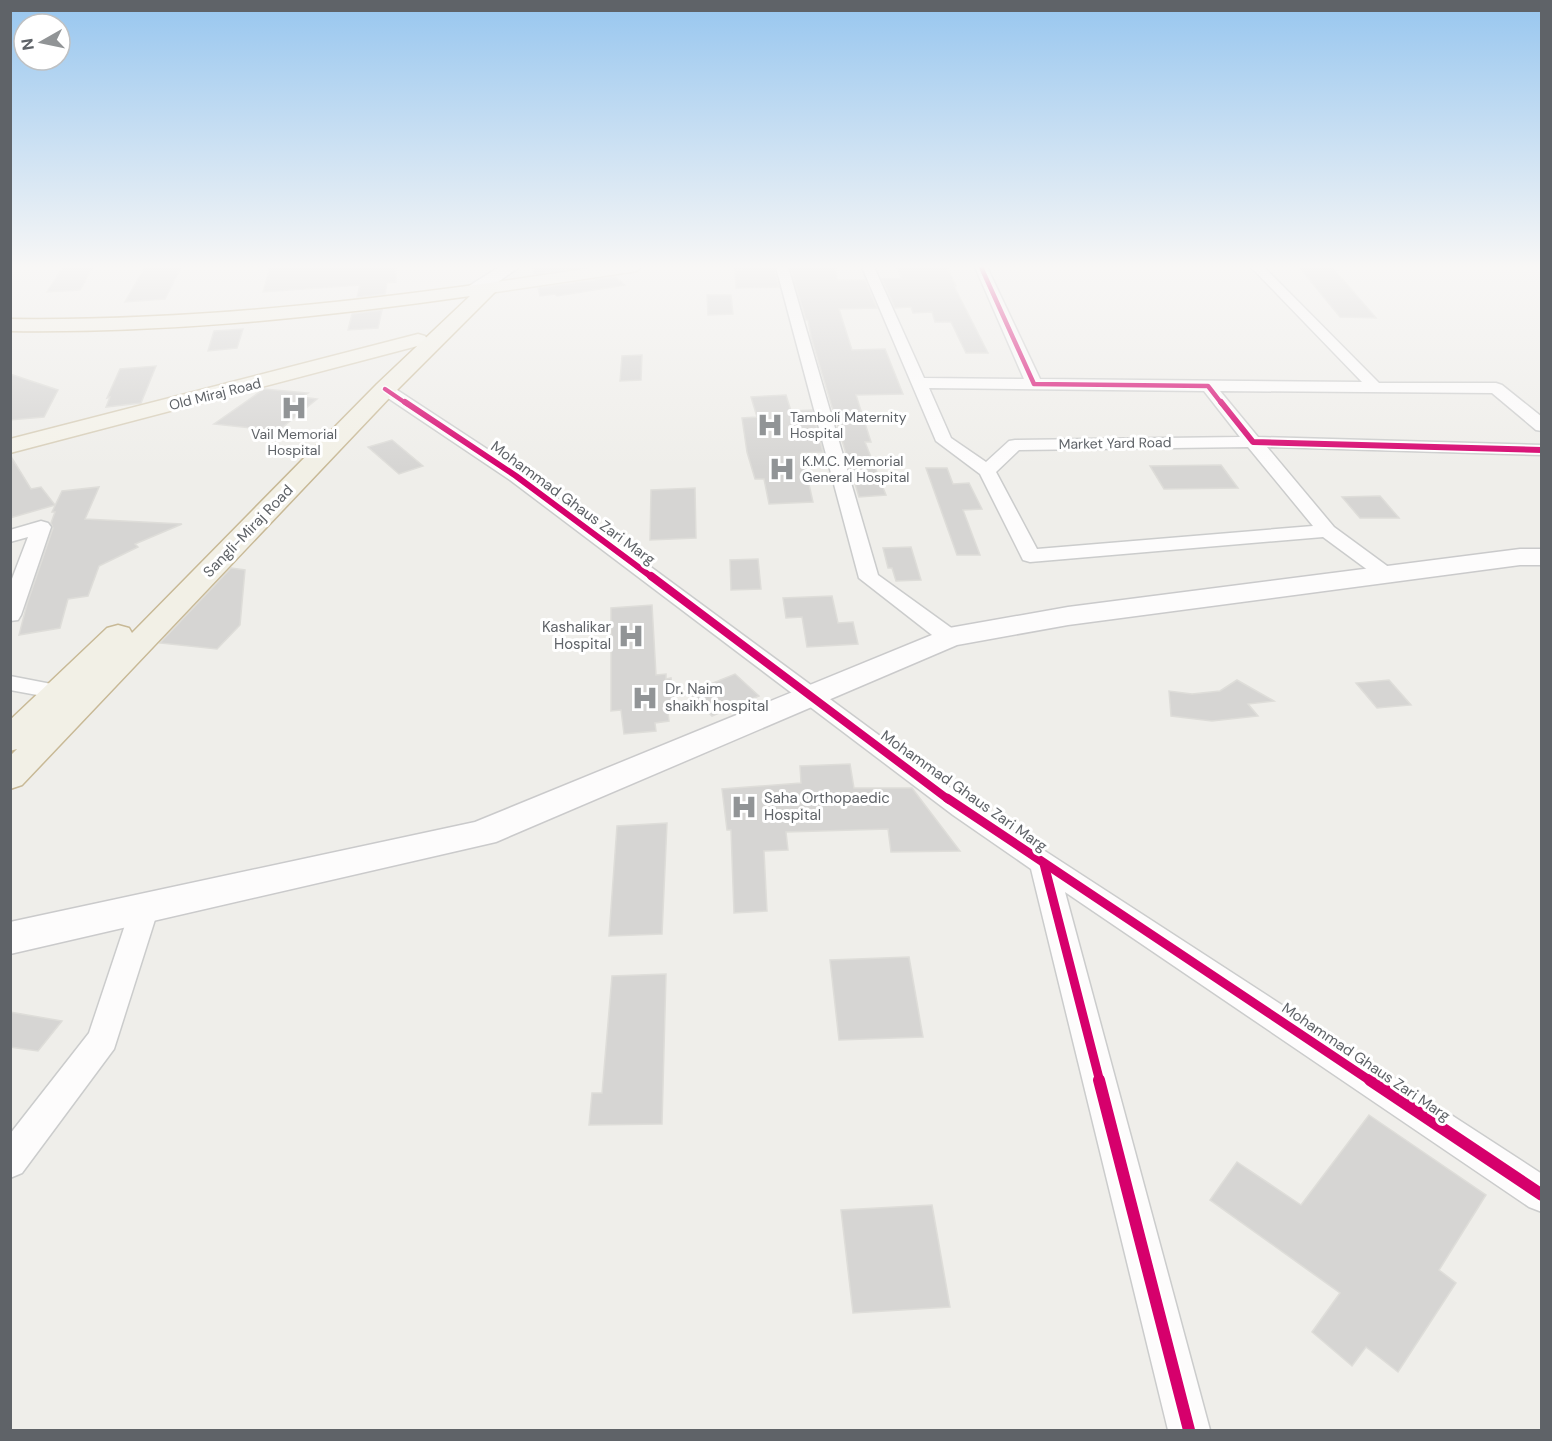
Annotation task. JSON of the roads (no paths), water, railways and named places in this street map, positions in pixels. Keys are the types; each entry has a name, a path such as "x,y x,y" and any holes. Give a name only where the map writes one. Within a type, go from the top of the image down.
{"highway":[{"name":"Sangli-Miraj Road","path":"10,740 425,334"},
{"name":"Sangli-Miraj Road","path":"10,777 438,334"}],"main road":[{"name":"Old Miraj Road","path":"10,446 418,340"},
{"path":"10,938 483,833 949,637 1068,616 1520,557 1542,557"}],"street":[{"path":"801,334 870,578 949,637"},
{"path":"897,334 944,441 987,471 1030,556 1327,531"},
{"path":"1011,334 1034,384"},
{"path":"1324,334 1376,387"},
{"path":"919,383 1496,388 1542,426"},
{"path":"1208,386 1327,531 1387,575"},
{"name":"Mohammad Ghaus Zari Marg","path":"385,389 516,476 962,809 1542,1195"},
{"name":"Market Yard Road","path":"987,471 1015,445 1253,442 1542,450"},
{"path":"10,536 42,527 10,615"},
{"path":"10,683 59,692"},
{"path":"1044,864 1189,1431"},
{"path":"10,1162 104,1039 145,907"}],"place":[{"name":"Vail Memorial Hospital","path":"294,408"},
{"name":"Tamboli Maternity Hospital","path":"770,425"},
{"name":"K.M.C. Memorial General Hospital","path":"782,469"},
{"name":"Kashalikar Hospital","path":"631,636"},
{"name":"Dr. Naim shaikh hospital","path":"645,698"},
{"name":"Saha Orthopaedic Hospital","path":"744,807"}]}
